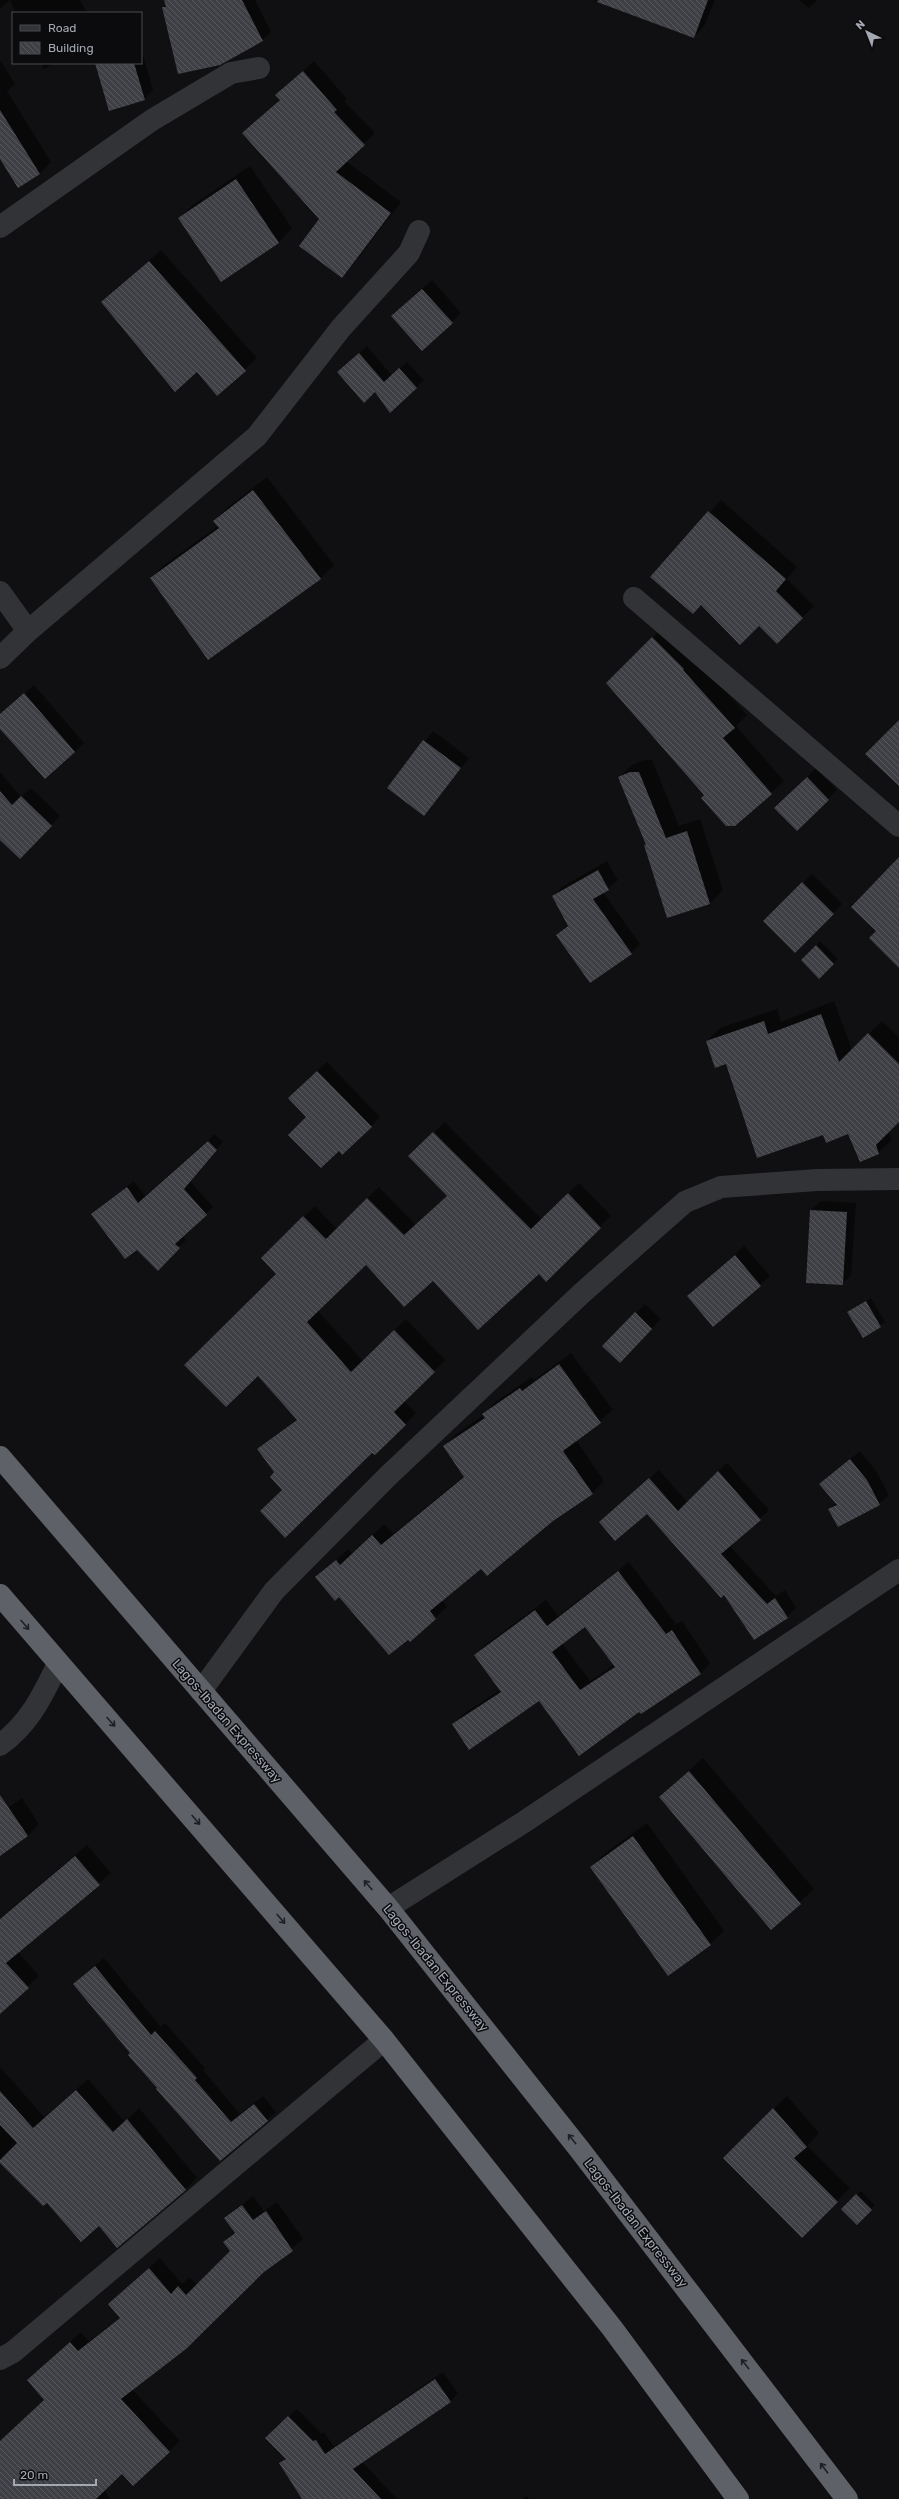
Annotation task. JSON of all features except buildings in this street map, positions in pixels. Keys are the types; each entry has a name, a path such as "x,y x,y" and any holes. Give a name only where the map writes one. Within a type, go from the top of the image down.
{"highway":[{"name":"Lagos-Ibadan Expressway","path":"0,1457 388,1908 580,2150 847,2499"},
{"path":"0,1595 58,1664 135,1749 384,2040 612,2328 738,2499"}],"street":[{"path":"0,227 152,120 231,73 259,68"},
{"path":"0,658 28,631 257,436 341,328 409,253 419,231"},
{"path":"0,592 28,631"},
{"path":"634,598 899,826"},
{"path":"201,1691 274,1591 290,1574 388,1476 582,1293 685,1202 721,1187 817,1180 899,1179"},
{"path":"388,1908 524,1822 899,1570"},
{"path":"0,1745 12,1737 33,1714 58,1664"},
{"path":"0,2359 13,2352 330,2087 384,2040"}]}
